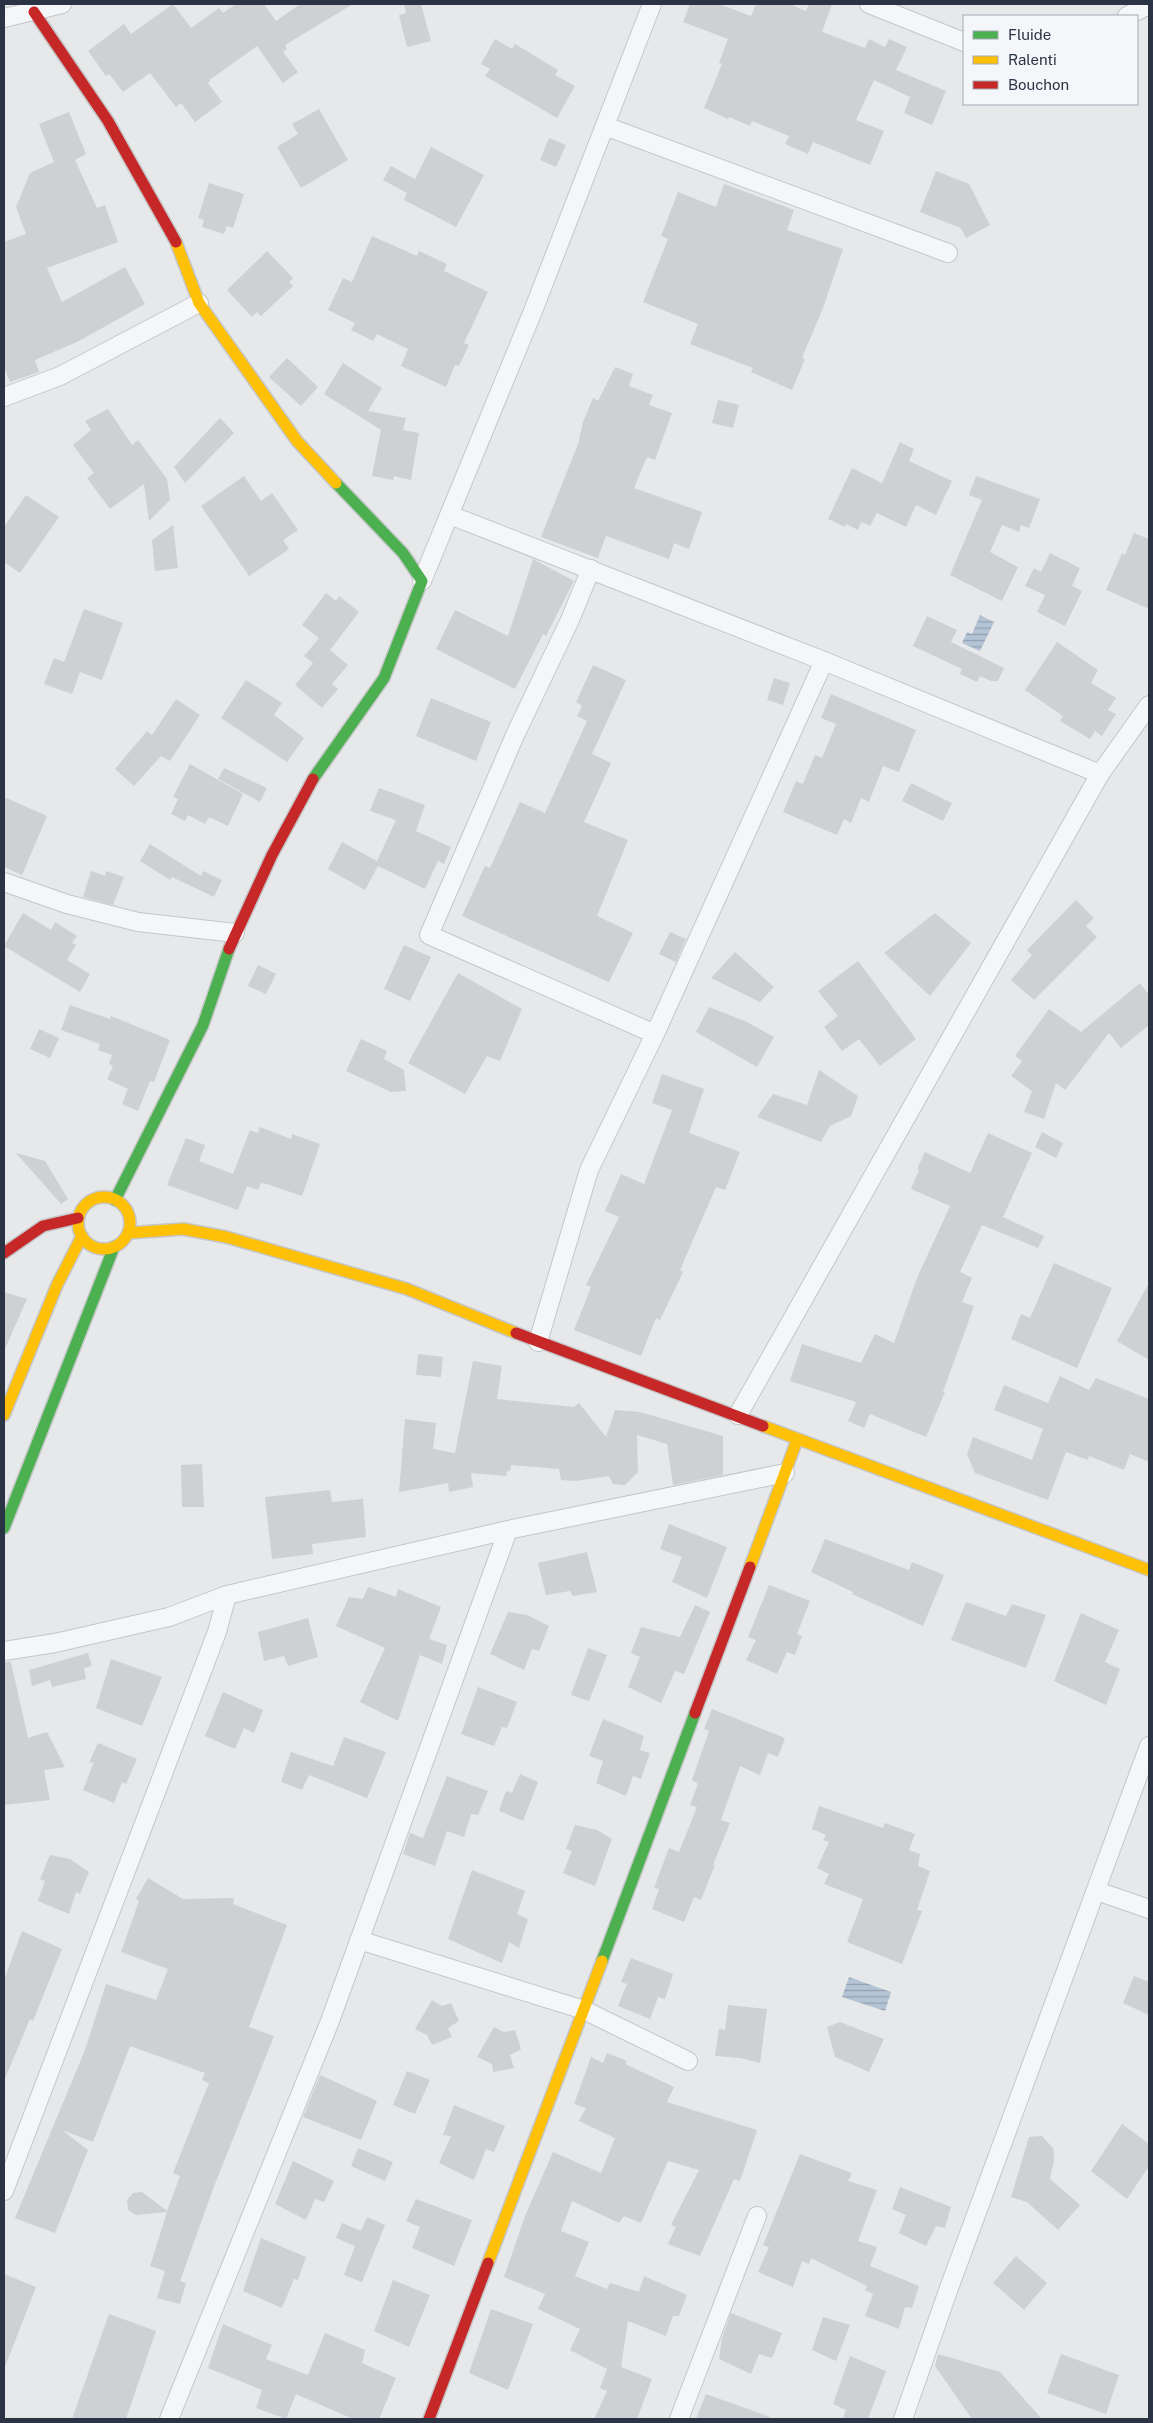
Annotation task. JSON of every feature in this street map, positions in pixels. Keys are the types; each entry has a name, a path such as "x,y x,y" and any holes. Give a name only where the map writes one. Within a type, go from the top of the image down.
{"street":[{"path":"4,18 62,4"},
{"path":"115,1200 202,1025 235,933 312,780 384,678 422,581 534,311 652,4"},
{"path":"869,4 963,42"},
{"path":"1130,15 1149,5"},
{"path":"34,12 108,121 173,233 199,304 297,441 403,554 422,581"},
{"path":"604,126 948,253"},
{"path":"4,397 60,376 199,304"},
{"path":"450,515 591,568 1100,774"},
{"path":"591,568 569,622 516,733 429,935 655,1034"},
{"path":"538,1342 589,1170 655,1034 824,661"},
{"path":"738,1415 1100,774 1149,705"},
{"path":"4,882 67,904 138,922 235,933"},
{"path":"4,1528 114,1247 128,1233 128,1214 115,1200 97,1198 82,1210 78,1218 82,1236 88,1244 96,1248 114,1247"},
{"path":"4,1252 43,1226 78,1218"},
{"path":"128,1233 183,1229 226,1237 284,1252 407,1289 538,1342 738,1415 797,1440 1149,1570"},
{"path":"4,1414 57,1285 82,1236"},
{"path":"429,2419 797,1440"},
{"path":"4,1651 55,1643 169,1618 227,1595 508,1530 785,1472"},
{"path":"169,2419 330,2021 508,1530"},
{"path":"4,2191 213,1642 227,1595"},
{"path":"903,2419 949,2288 1149,1746"},
{"path":"1097,1891 1149,1909"},
{"path":"360,1940 584,2010 688,2061"},
{"path":"678,2419 757,2216"}],"water":[{"path":"980,615 994,622 980,651 962,643 967,632 972,634"},
{"path":"849,1977 891,1992 885,2011 842,1997"}],"building":[{"path":"173,4 191,28 219,8 223,13 236,4 264,4 276,21 300,4 353,4 285,45 287,49 283,52 298,72 283,83 257,46 211,79 208,83 222,102 195,122 181,103 176,107 150,73 123,92 109,74 106,76 88,51 124,24 131,34"},
{"path":"404,4 421,4 431,41 407,47 399,15 406,13"},
{"path":"690,4 719,4 751,16 756,4 790,4 806,11 809,4 832,4 822,32 865,48 869,39 885,47 889,39 907,47 896,70 946,91 932,125 904,113 910,97 874,80 856,120 884,131 870,165 813,142 808,154 785,144 789,136 752,121 750,126 729,117 728,119 704,108 722,64 719,63 728,39 683,22"},
{"path":"495,39 512,49 515,44 558,70 555,75 575,86 557,118 485,76 490,69 481,64"},
{"path":"319,109 348,160 301,188 277,147 298,134 292,124"},
{"path":"69,112 86,154 75,160 97,208 105,205 118,242 47,268 62,302 125,267 145,304 79,341 35,360 39,372 10,382 4,367 4,242 26,234 16,207 30,173 54,162 39,124"},
{"path":"549,138 566,145 556,167 540,160"},
{"path":"431,147 484,175 456,227 404,200 407,193 383,180 391,166 415,179"},
{"path":"936,171 969,184 990,225 966,238 961,228 920,212"},
{"path":"209,183 244,194 233,228 227,226 224,234 202,227 204,220 198,218"},
{"path":"724,184 794,210 787,230 843,249 823,308 802,358 805,359 792,390 751,372 753,368 690,344 698,324 643,302 668,239 661,236 678,192 716,207"},
{"path":"372,236 417,256 419,251 447,264 444,271 488,292 464,343 469,345 459,366 455,365 446,387 401,366 408,349 377,334 373,341 351,330 355,323 328,310 343,278 352,282"},
{"path":"267,251 293,278 289,282 293,286 261,316 257,312 252,317 227,290"},
{"path":"287,358 318,387 301,406 269,377"},
{"path":"343,363 382,388 368,411 406,418 403,430 419,433 411,480 394,476 393,480 372,476 381,430 324,394"},
{"path":"615,367 633,374 629,386 653,395 649,405 672,413 655,460 647,457 634,488 702,512 689,549 674,543 669,559 606,536 598,558 541,537 578,444 583,422 593,398 598,401"},
{"path":"718,400 739,405 733,428 712,423"},
{"path":"108,409 132,445 138,440 167,479 170,500 149,521 144,484 110,509 87,478 94,473 73,445 91,430 85,421"},
{"path":"220,418 234,433 185,483 174,467"},
{"path":"900,442 914,449 909,461 952,481 936,515 916,505 906,527 877,513 870,526 861,522 858,530 846,524 845,527 828,519 852,468 882,483"},
{"path":"244,476 261,501 272,493 298,530 283,540 289,549 249,576 201,506"},
{"path":"976,476 1040,499 1029,528 1021,525 1019,532 1002,525 990,552 1018,567 1002,601 950,575 982,500 969,495"},
{"path":"26,495 59,517 20,573 4,562 4,527"},
{"path":"173,525 178,568 155,571 152,540"},
{"path":"1134,533 1149,539 1149,609 1106,590 1122,553 1125,555"},
{"path":"1050,553 1080,568 1072,586 1082,591 1065,626 1037,612 1045,595 1025,586 1034,568 1041,572"},
{"path":"533,559 574,581 546,636 543,634 515,689 436,649 455,610 508,636"},
{"path":"326,593 336,601 339,596 359,612 330,650 348,665 332,684 338,689 322,708 295,685 313,663 304,656 319,638 302,625"},
{"path":"84,609 123,623 102,680 80,672 72,694 44,684 54,658 64,662"},
{"path":"927,616 957,630 951,642 1004,668 998,681 991,681 980,676 977,682 960,674 962,669 913,646"},
{"path":"1057,642 1098,670 1091,683 1116,698 1108,710 1116,714 1102,736 1095,731 1090,739 1060,721 1063,716 1025,690"},
{"path":"593,665 626,680 592,754 611,763 584,822 628,840 597,916 633,933 609,982 462,916 485,866 490,868 520,802 545,813 587,721 577,716 582,706 576,702"},
{"path":"774,678 790,683 783,705 767,700"},
{"path":"246,680 282,703 274,715 304,738 287,762 221,718"},
{"path":"831,694 916,730 899,772 883,766 869,802 861,798 851,823 844,819 837,835 783,812 796,781 803,784 815,755 822,758 836,724 821,718"},
{"path":"431,698 491,722 476,761 416,736"},
{"path":"176,699 200,715 170,761 161,756 134,786 115,769 147,731 152,735"},
{"path":"190,764 243,794 228,826 209,817 205,824 188,815 185,821 171,814 178,799 173,797"},
{"path":"224,768 267,788 260,802 218,779"},
{"path":"911,783 952,803 943,821 902,801"},
{"path":"379,788 425,805 416,831 451,847 444,864 438,861 425,889 378,866 365,890 328,869 342,842 377,861 396,820 370,811"},
{"path":"4,797 47,816 22,875 4,867"},
{"path":"150,844 201,876 203,871 222,880 214,897 172,877 170,880 140,861"},
{"path":"91,871 105,876 106,871 124,877 113,905 83,897"},
{"path":"1076,900 1094,918 1086,926 1097,937 1034,1000 1011,980 1032,955 1027,950"},
{"path":"23,913 51,930 55,922 77,936 72,943 76,945 67,960 90,974 80,992 4,946"},
{"path":"935,913 971,943 930,996 884,953"},
{"path":"670,932 686,939 676,962 659,954"},
{"path":"404,945 431,957 410,1001 384,989"},
{"path":"735,952 774,987 760,1002 711,978"},
{"path":"858,961 916,1039 880,1066 859,1039 842,1051 824,1027 838,1016 818,991"},
{"path":"258,965 276,974 266,994 248,986"},
{"path":"458,973 522,1009 500,1061 487,1056 465,1094 408,1063"},
{"path":"1140,983 1149,995 1149,1025 1121,1048 1109,1033 1065,1090 1056,1083 1044,1119 1024,1112 1032,1091 1011,1076 1022,1061 1015,1056 1049,1009 1081,1032"},
{"path":"70,1005 110,1019 111,1016 170,1040 154,1082 150,1081 138,1111 122,1104 128,1089 107,1079 113,1066 109,1064 112,1055 98,1050 100,1044 61,1030"},
{"path":"709,1007 747,1022 774,1037 757,1067 696,1032"},
{"path":"39,1029 59,1038 50,1058 30,1049"},
{"path":"361,1039 387,1051 384,1059 404,1070 406,1091 391,1092 346,1071"},
{"path":"819,1070 858,1096 851,1116 830,1126 821,1142 757,1117 773,1094 807,1105"},
{"path":"662,1074 704,1089 689,1133 740,1152 725,1190 716,1187 680,1270 683,1272 660,1320 656,1318 641,1356 574,1330 591,1287 586,1285 619,1217 605,1211 621,1174 644,1184 672,1110 652,1103"},
{"path":"260,1127 291,1139 292,1134 320,1144 302,1196 267,1184 261,1183 258,1190 247,1186 238,1210 167,1185 186,1138 205,1145 199,1161 233,1174 250,1130 258,1133"},
{"path":"1042,1132 1063,1143 1056,1158 1035,1147"},
{"path":"988,1133 1032,1153 1003,1217 1044,1236 1038,1248 982,1225 960,1272 972,1278 962,1302 974,1306 943,1392 945,1392 926,1437 870,1414 864,1428 848,1421 856,1402 790,1381 802,1344 861,1363 875,1334 894,1343 917,1278 950,1206 911,1189 919,1170 917,1169 925,1152 970,1173"},
{"path":"16,1153 45,1161 68,1199 61,1204"},
{"path":"1054,1263 1112,1288 1077,1368 1011,1339 1021,1314 1030,1318"},
{"path":"1149,1283 1149,1360 1117,1341"},
{"path":"4,1292 27,1299 4,1351"},
{"path":"418,1354 443,1357 441,1377 416,1375"},
{"path":"473,1361 502,1366 497,1399 574,1407 579,1403 606,1437 615,1410 640,1412 723,1436 723,1475 673,1485 667,1444 637,1435 638,1472 625,1485 613,1484 609,1476 575,1481 561,1480 559,1469 511,1465 510,1471 507,1471 506,1476 471,1473 473,1487 449,1492 448,1483 399,1492 405,1419 436,1423 433,1449 455,1453"},
{"path":"1060,1376 1089,1390 1096,1378 1149,1399 1149,1462 1130,1454 1124,1470 1089,1456 1088,1460 1066,1452 1048,1500 975,1473 967,1454 973,1437 1032,1460 1043,1429 994,1410 1004,1385 1048,1403"},
{"path":"202,1464 204,1507 182,1507 181,1465"},
{"path":"330,1490 332,1502 363,1499 366,1537 312,1544 313,1554 272,1559 265,1497"},
{"path":"669,1524 727,1547 707,1598 672,1582 682,1557 660,1549"},
{"path":"825,1539 909,1570 912,1562 944,1575 923,1626 852,1594 853,1592 811,1572"},
{"path":"587,1552 597,1592 573,1596 570,1591 546,1595 538,1563"},
{"path":"769,1585 810,1601 797,1634 802,1636 795,1655 787,1652 777,1674 746,1660 756,1640 748,1637"},
{"path":"368,1587 396,1597 398,1589 441,1607 429,1639 447,1645 442,1664 420,1655 398,1721 360,1702 385,1648 336,1626 349,1597 363,1599"},
{"path":"966,1602 1006,1616 1012,1604 1046,1615 1026,1668 951,1640"},
{"path":"695,1605 710,1612 684,1674 675,1671 661,1703 628,1687 640,1657 631,1653 641,1627 680,1637"},
{"path":"508,1612 527,1615 549,1626 539,1651 532,1649 524,1670 490,1654"},
{"path":"1081,1613 1119,1630 1105,1662 1120,1669 1106,1705 1054,1681"},
{"path":"308,1618 318,1657 288,1666 284,1656 264,1661 258,1632"},
{"path":"588,1648 607,1655 589,1701 571,1695"},
{"path":"88,1653 92,1666 84,1668 86,1679 52,1687 50,1680 32,1686 29,1670"},
{"path":"111,1659 162,1677 142,1726 96,1708"},
{"path":"4,1662 11,1662 28,1738 47,1732 65,1767 44,1770 50,1800 4,1805"},
{"path":"478,1687 517,1702 507,1728 502,1727 494,1746 461,1734"},
{"path":"223,1692 263,1710 254,1733 244,1728 235,1749 205,1736"},
{"path":"712,1709 785,1738 778,1757 768,1753 760,1775 740,1766 721,1820 730,1823 713,1865 715,1865 701,1900 694,1897 684,1922 652,1909 659,1889 654,1888 669,1848 679,1852 697,1807 690,1805 698,1784 692,1780 709,1731 704,1729"},
{"path":"603,1719 644,1736 640,1750 650,1753 641,1779 633,1776 626,1796 596,1783 603,1761 589,1756"},
{"path":"344,1737 386,1752 367,1798 309,1775 302,1790 281,1782 291,1752 333,1766"},
{"path":"98,1743 137,1759 126,1784 122,1782 114,1803 83,1790 94,1762 89,1763"},
{"path":"520,1774 538,1782 523,1821 499,1811 506,1791 512,1793"},
{"path":"447,1776 488,1791 478,1815 471,1814 464,1837 447,1831 435,1866 403,1854 410,1833 423,1838"},
{"path":"819,1806 883,1828 885,1823 915,1834 909,1850 920,1854 918,1866 930,1871 917,1910 922,1911 902,1964 847,1942 863,1899 824,1884 829,1874 817,1868 829,1842 823,1840 826,1835 812,1829"},
{"path":"575,1825 597,1830 612,1839 595,1886 563,1873 572,1851 566,1849"},
{"path":"50,1855 70,1859 89,1872 80,1894 76,1892 69,1914 38,1901 45,1881 40,1879"},
{"path":"472,1870 525,1891 517,1914 528,1919 519,1948 509,1942 502,1963 448,1939"},
{"path":"148,1878 183,1899 234,1898 233,1904 287,1925 249,2027 274,2036 213,2189 180,2281 186,2283 180,2304 157,2298 165,2271 150,2266 167,2212 136,2215 128,2210 127,2200 133,2193 142,2192 167,2211 180,2176 173,2173 209,2083 202,2080 205,2073 130,2046 93,2142 62,2130 88,2150 55,2233 15,2218 85,2050 106,1984 156,2000 168,1969 121,1952 139,1901 136,1899"},
{"path":"22,1931 62,1949 33,2021 30,2019 4,2081 4,1980"},
{"path":"631,1958 673,1974 665,1999 658,1997 650,2019 618,2006 627,1984 621,1982"},
{"path":"1134,1976 1149,1982 1149,2015 1123,2003"},
{"path":"432,2000 442,2006 451,2003 459,2021 448,2028 452,2037 432,2045 427,2035 415,2029"},
{"path":"728,2005 767,2009 760,2063 740,2058 715,2056 719,2029 725,2030"},
{"path":"840,2022 884,2039 869,2072 835,2057 827,2027"},
{"path":"494,2027 504,2032 515,2030 521,2049 510,2055 514,2068 493,2072 492,2064 477,2057"},
{"path":"607,2053 627,2061 625,2064 674,2087 667,2102 757,2130 740,2181 734,2179 700,2256 668,2244 676,2227 671,2225 699,2170 668,2161 641,2223 624,2216 619,2223 572,2201 561,2231 589,2242 575,2276 607,2289 610,2283 639,2292 644,2276 687,2295 679,2316 673,2316 666,2336 628,2321 621,2367 652,2379 637,2419 594,2419 607,2391 600,2388 607,2369 570,2350 580,2329 538,2309 545,2294 504,2277 525,2216 553,2152 601,2173 615,2138 579,2121 586,2108 574,2104 591,2057 603,2063"},
{"path":"407,2071 430,2080 415,2114 393,2105"},
{"path":"320,2075 377,2101 361,2140 303,2117"},
{"path":"454,2105 505,2126 494,2152 486,2149 474,2180 439,2163 451,2136 443,2135"},
{"path":"1122,2124 1149,2144 1149,2166 1127,2199 1091,2171"},
{"path":"1042,2136 1053,2148 1054,2160 1050,2179 1080,2205 1058,2230 1027,2202 1011,2197 1029,2137"},
{"path":"358,2148 393,2162 385,2181 351,2166"},
{"path":"800,2154 852,2173 848,2181 877,2190 858,2241 877,2247 870,2266 919,2286 912,2308 905,2307 899,2329 865,2316 873,2294 865,2290 867,2286 811,2258 809,2264 802,2261 793,2287 758,2272 769,2247 763,2245"},
{"path":"293,2161 334,2181 324,2202 315,2199 306,2220 275,2204"},
{"path":"900,2187 951,2207 945,2228 936,2226 926,2246 899,2233 906,2215 892,2209"},
{"path":"416,2199 472,2220 454,2266 412,2248 420,2227 406,2221"},
{"path":"367,2217 385,2225 362,2282 344,2275 355,2246 336,2238 342,2223 361,2231"},
{"path":"261,2238 306,2257 298,2280 294,2279 282,2308 243,2291"},
{"path":"1016,2256 1047,2283 1024,2310 993,2283"},
{"path":"4,2274 36,2287 5,2367 4,2367"},
{"path":"393,2280 430,2295 409,2347 374,2331"},
{"path":"491,2309 533,2324 508,2390 469,2373"},
{"path":"731,2313 782,2333 772,2358 759,2354 751,2374 719,2359 722,2338"},
{"path":"109,2314 156,2331 126,2419 72,2419"},
{"path":"823,2317 850,2325 836,2361 812,2350"},
{"path":"223,2324 272,2345 266,2359 308,2375 325,2333 365,2350 362,2363 396,2378 379,2419 353,2419 296,2394 286,2419 256,2408 262,2390 208,2368"},
{"path":"938,2354 1000,2372 1042,2419 972,2419 935,2366"},
{"path":"1061,2354 1119,2375 1106,2414 1047,2393"},
{"path":"850,2356 886,2371 868,2419 843,2419 846,2410 833,2404"},
{"path":"706,2394 770,2417 770,2419 696,2419"}],"traffic: fast":[{"path":"313,779 384,678 422,581 403,553 336,483"},
{"path":"115,1200 203,1025 229,949"},
{"path":"4,1528 114,1247"},
{"path":"602,1961 695,1713"}],"traffic: slow":[{"path":"176,242 199,303 297,441 336,483"},
{"path":"104,1197 114,1199 122,1205 128,1213 130,1223 128,1233 122,1241 114,1247 104,1249 94,1247 86,1241 80,1233 78,1223 80,1213 86,1205 94,1199 104,1197"},
{"path":"128,1233 183,1229 226,1237 407,1289 516,1333"},
{"path":"4,1415 57,1285 82,1236"},
{"path":"763,1426 1149,1570"},
{"path":"750,1567 797,1440"},
{"path":"488,2263 602,1961"}],"traffic: jam":[{"path":"34,12 108,121 176,242"},
{"path":"229,949 272,855 313,779"},
{"path":"4,1253 43,1226 78,1218"},
{"path":"516,1333 763,1426"},
{"path":"695,1713 750,1567"},
{"path":"429,2419 488,2263"}]}
